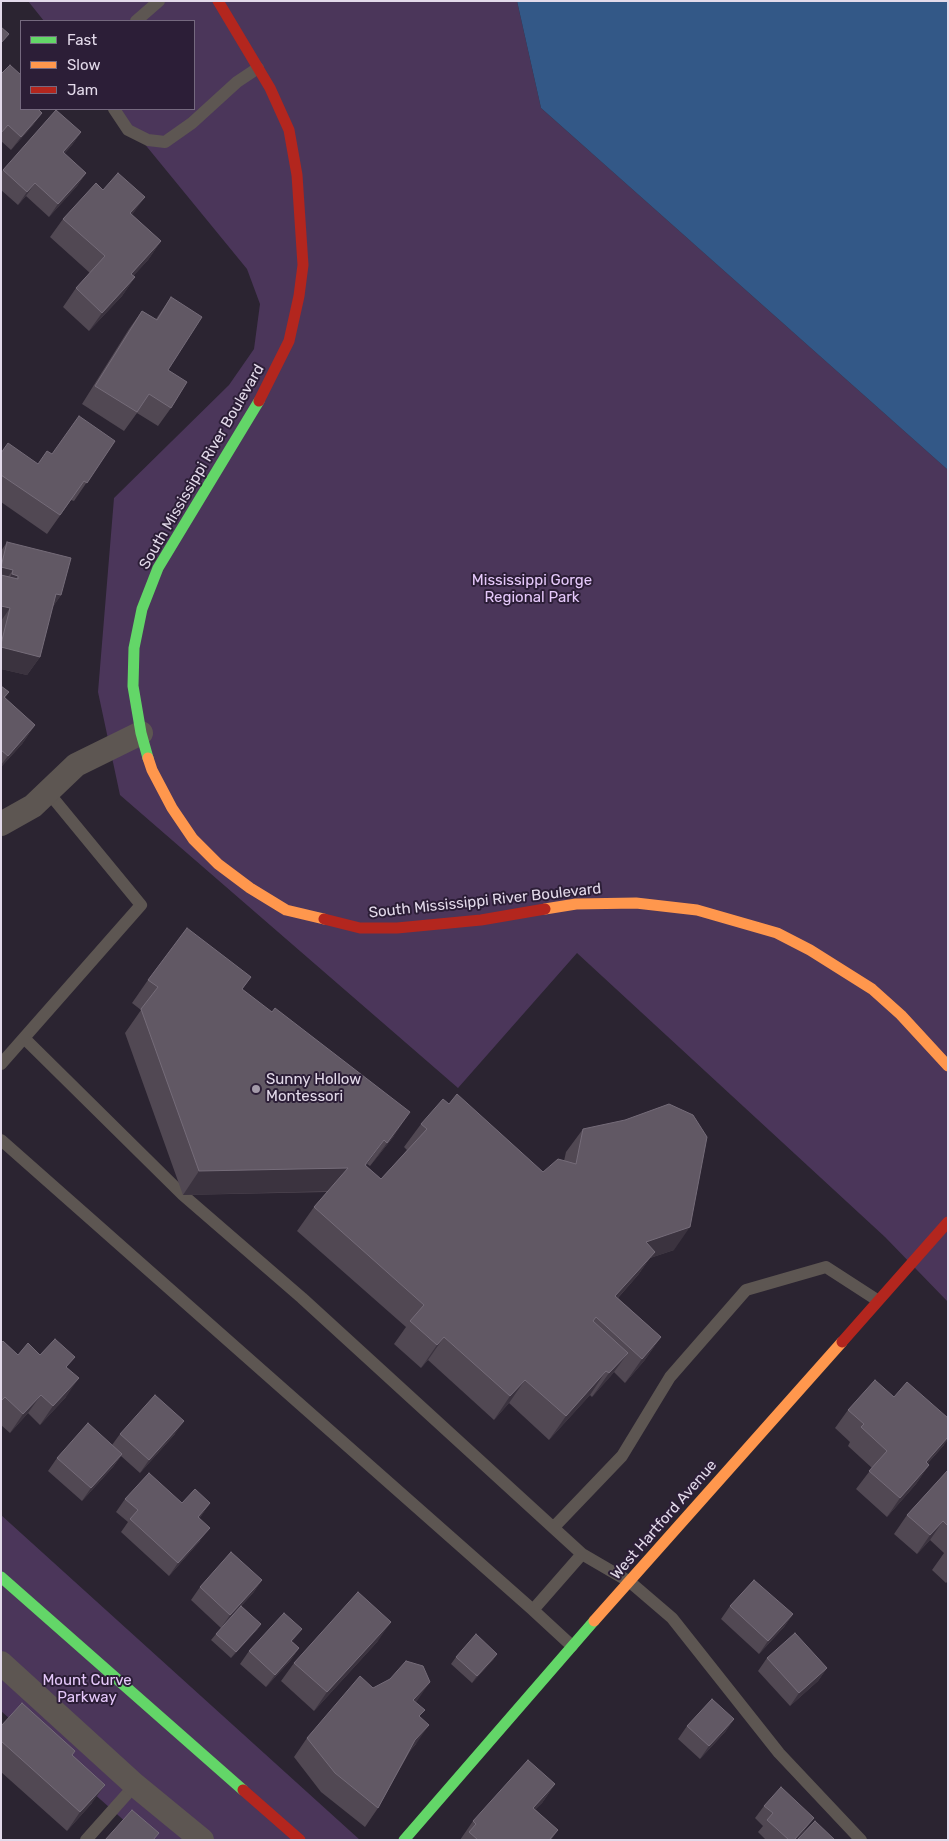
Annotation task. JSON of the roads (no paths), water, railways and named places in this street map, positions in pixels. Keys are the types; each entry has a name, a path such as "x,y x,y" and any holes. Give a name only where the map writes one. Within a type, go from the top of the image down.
{"street":[{"name":"South Mississippi River Boulevard","path":"218,1 258,68 289,130 297,175 302,265 300,296 289,341 270,383 214,479 158,568 142,608 134,648 132,686 141,732 152,770 172,808 193,839 226,870 250,888 286,910 360,928 377,929 481,920 576,904 636,903 697,910 777,934 810,950 872,989 901,1015 948,1066"},
{"path":"1,824 33,806 76,765 141,732"},
{"name":"West Hartford Avenue","path":"404,1840 572,1646 948,1222"},
{"path":"4,1584 300,1840"},
{"path":"1,1663 135,1784 202,1840"}],"lane":[{"path":"137,20 159,1"},
{"path":"115,110 128,130 148,140 165,142 192,123 237,82 258,68"},
{"path":"1,1064 141,905 48,792"},
{"path":"24,1038 182,1195 310,1304 582,1554 630,1582 672,1618 779,1752 861,1840"},
{"path":"1,1140 534,1610 572,1646"},
{"path":"554,1527 622,1456 670,1377 746,1290 826,1267 877,1300"},
{"path":"534,1610 582,1554"},
{"path":"86,1840 135,1784"}],"water":[{"path":"517,1 948,1 948,470 541,108"}],"place":[{"name":"Sunny Hollow Montessori","path":"256,1089"}],"park label":[{"name":"Mississippi Gorge Regional Park","path":"532,590"},
{"name":"Mount Curve Parkway","path":"87,1690"}]}
